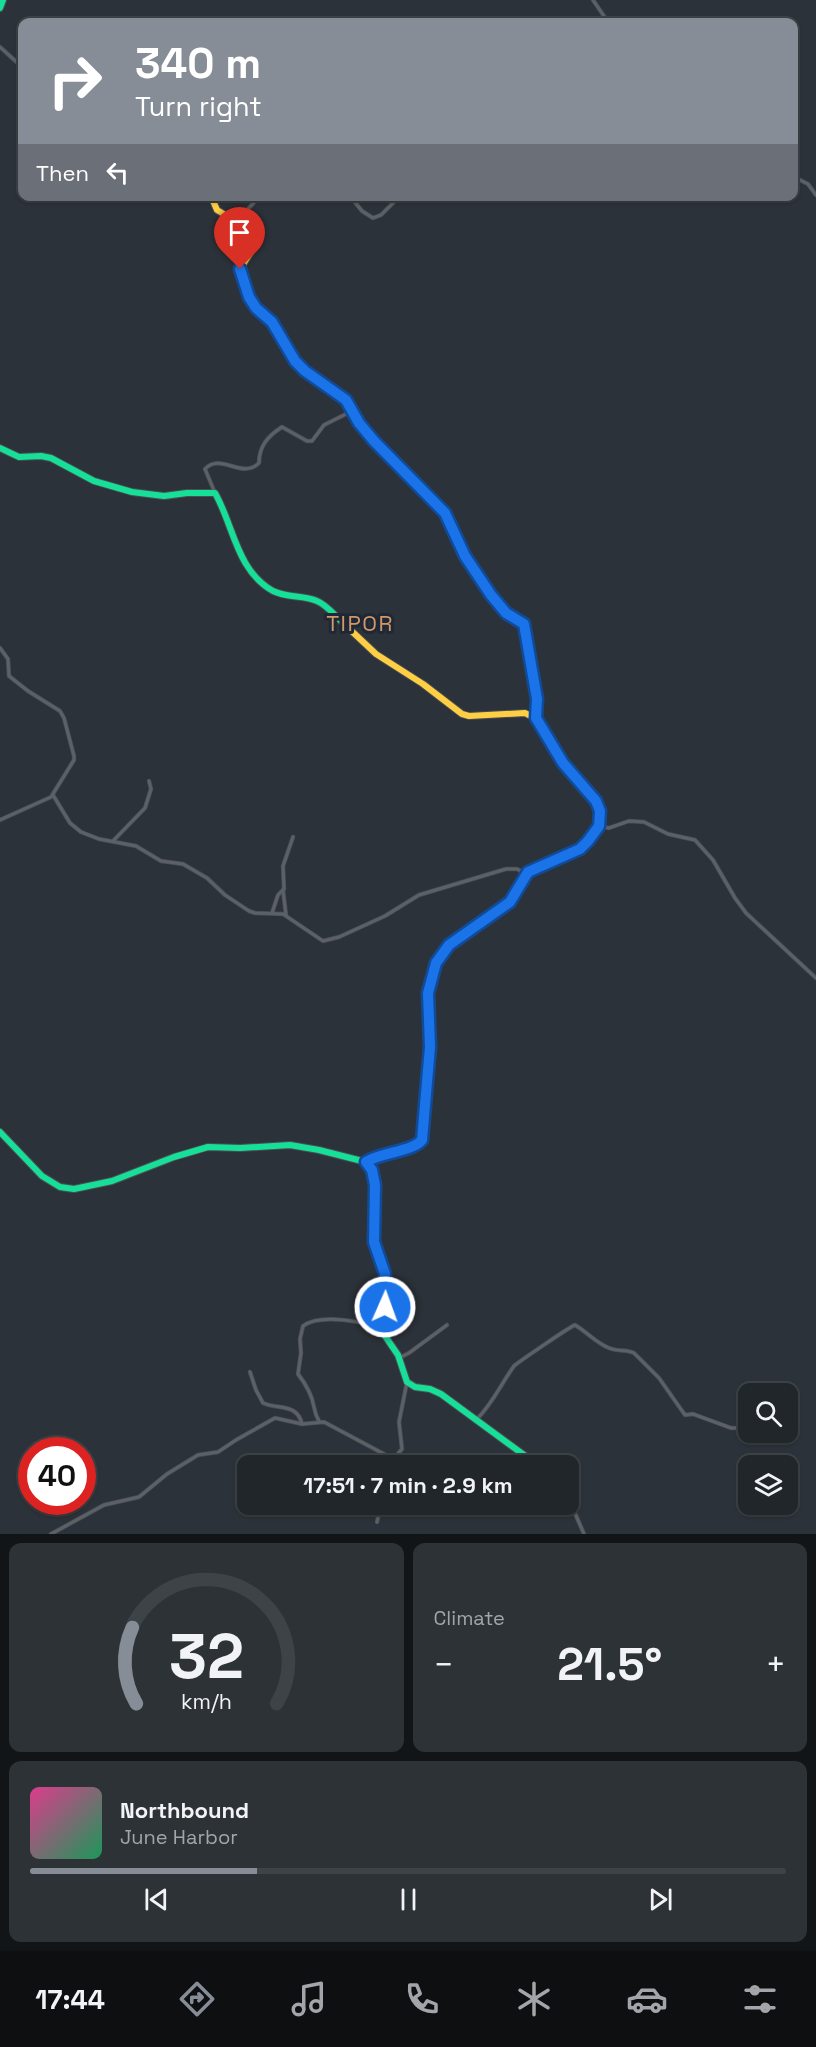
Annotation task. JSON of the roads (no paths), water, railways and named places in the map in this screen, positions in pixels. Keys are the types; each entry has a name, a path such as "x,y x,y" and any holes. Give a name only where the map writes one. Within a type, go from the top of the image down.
{"street":[{"path":"0,8 3,0"},
{"path":"593,0 605,18"},
{"path":"0,47 18,63"},
{"path":"798,179 808,184 816,195"},
{"path":"213,201 217,210 237,221 246,229 252,240 251,252 240,269 249,297 256,308 272,322 287,349 300,366 346,400 374,441 445,513 465,556 491,595 506,613 524,624 537,699 536,718 563,763 596,801 600,811 599,826 580,849 526,874 520,889 510,902 449,945 436,963 428,993 430,1060 421,1142 377,1156 366,1162"},
{"path":"237,221 255,201"},
{"path":"354,201 362,211 374,218 381,215 395,201"},
{"path":"352,411 324,425 312,441 299,437 285,428 278,430 268,437 259,452 259,463 254,468 244,470 215,463 205,469 225,511 233,540 243,558 263,584 281,594 321,603 376,654 423,684 462,714 469,716 525,713 536,718"},
{"path":"0,448 22,458 41,456 51,458 94,481 132,492 164,496 187,493 215,494"},
{"path":"0,648 8,659 9,676 28,691 58,709 64,718 74,758 53,795 32,807 0,820"},
{"path":"113,841 145,808 151,789 149,781"},
{"path":"53,795 65,817 74,827 88,836 136,846 161,861 183,864 207,878 225,895 249,911 286,915 317,939 326,941 386,916 412,898 426,892 506,869 517,869 526,874"},
{"path":"599,826 609,828 637,821 668,834 695,840 713,860 746,913 816,978"},
{"path":"286,915 283,891 284,866 293,837"},
{"path":"272,913 278,895 283,891"},
{"path":"0,1132 44,1178 69,1189 86,1188 209,1147 252,1148 289,1145 366,1162 372,1170 375,1185 374,1242 386,1280 383,1328 385,1337 399,1358 407,1382 399,1422 403,1444 397,1455"},
{"path":"319,1422 306,1384 298,1374 303,1326 320,1319 368,1324 383,1328"},
{"path":"399,1358 447,1325"},
{"path":"477,1419 489,1406 518,1362 575,1325 607,1347 618,1351 629,1350 634,1353 659,1378 685,1415 693,1413 725,1426 737,1428"},
{"path":"250,1372 263,1403 292,1409 302,1424"},
{"path":"407,1382 415,1387 430,1389 441,1394 524,1455"},
{"path":"51,1534 99,1508 139,1497 167,1474 202,1453 218,1452 271,1419 279,1418 302,1424 327,1423 386,1455"},
{"path":"377,1522 379,1515"},
{"path":"576,1515 584,1534"}],"district":[{"name":"TIPOR","path":"360,623"}]}
